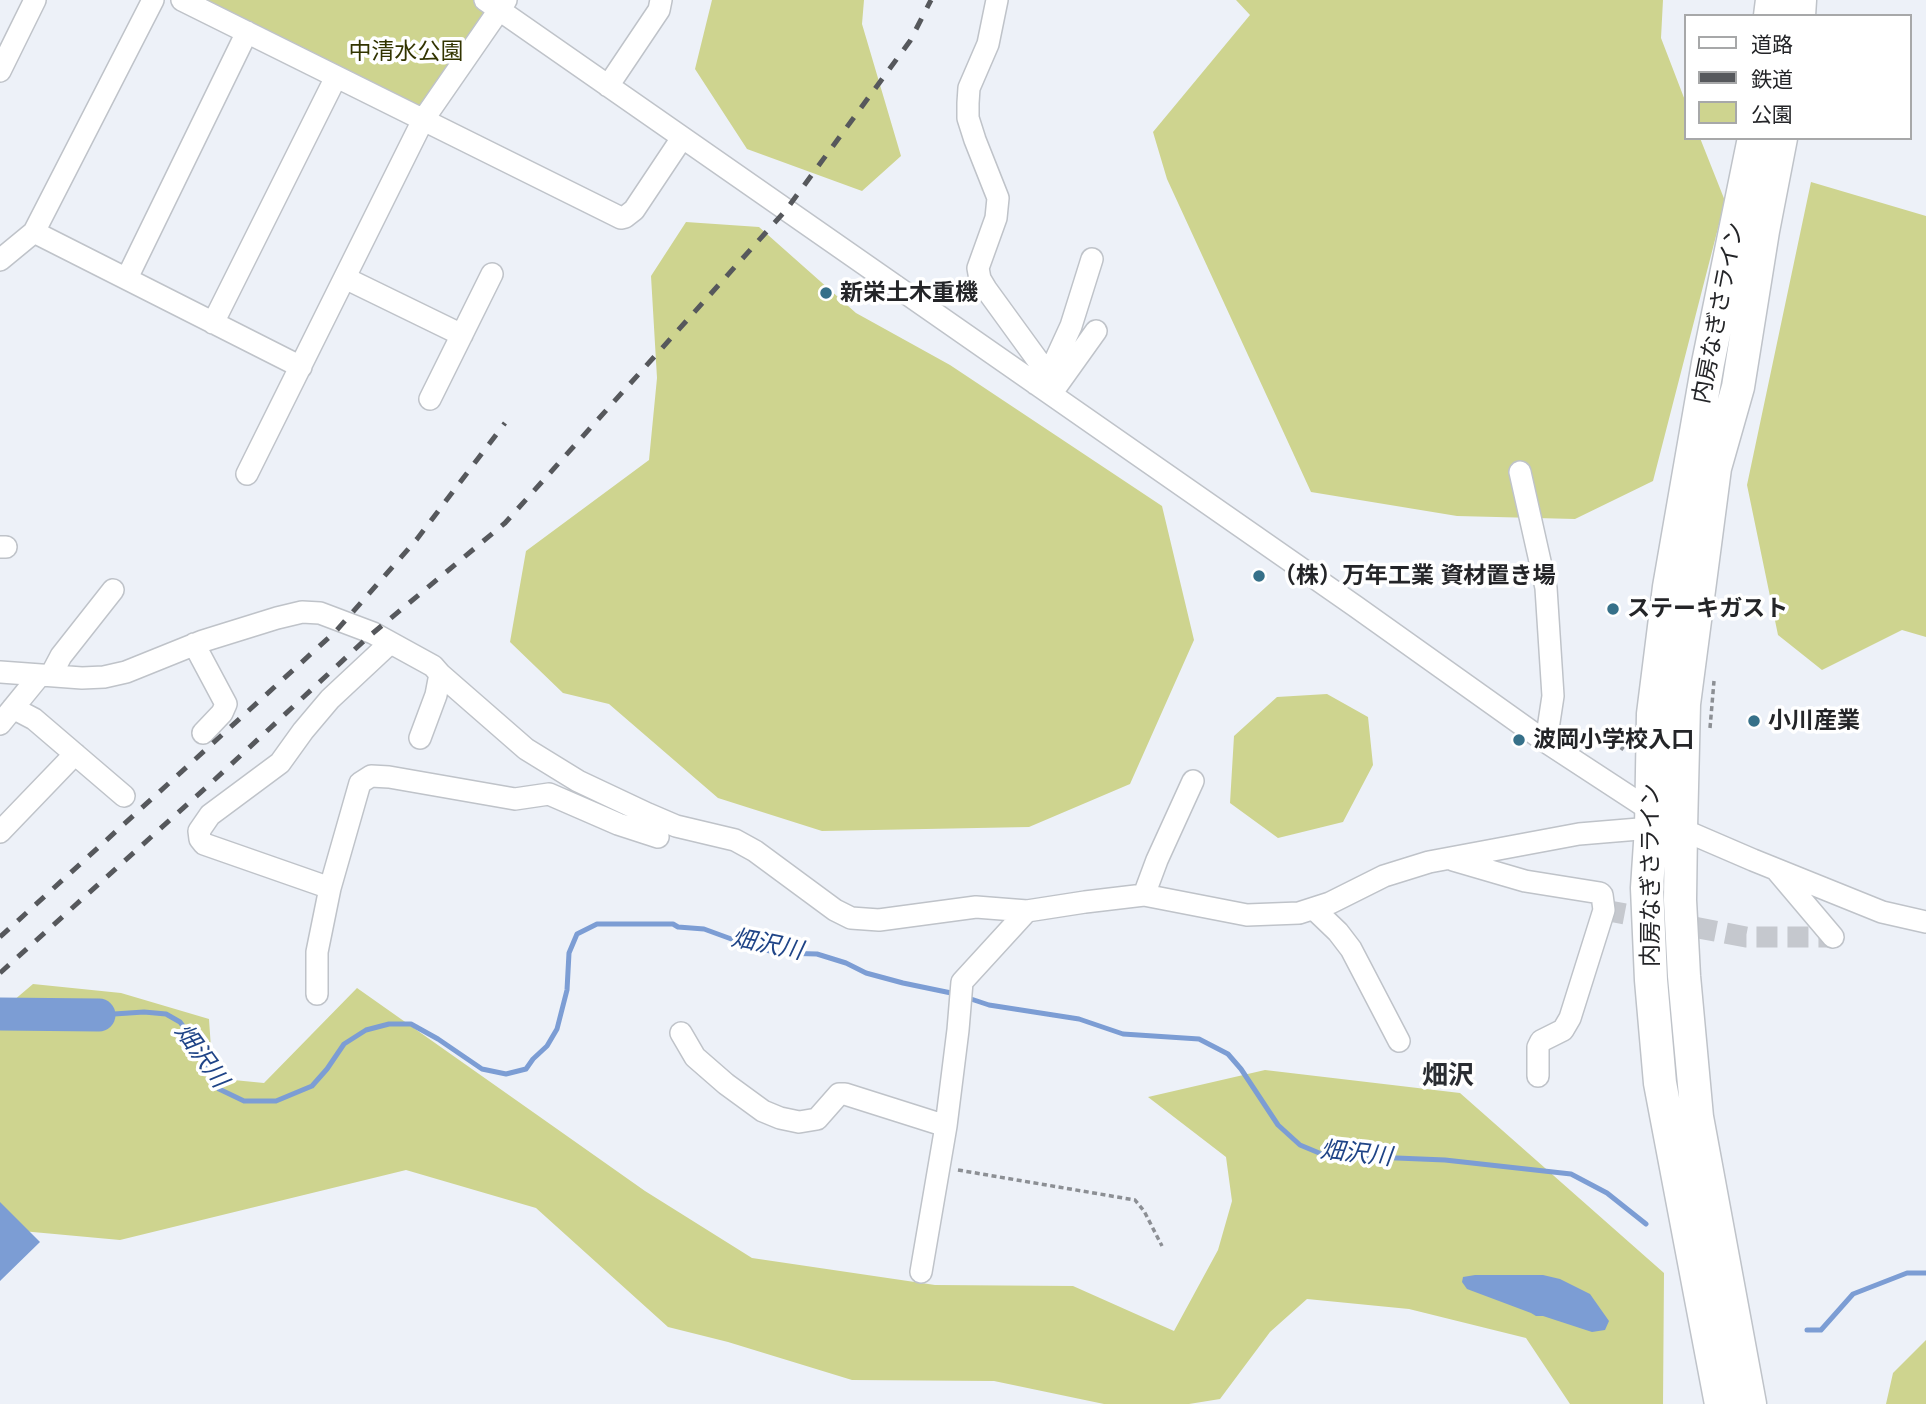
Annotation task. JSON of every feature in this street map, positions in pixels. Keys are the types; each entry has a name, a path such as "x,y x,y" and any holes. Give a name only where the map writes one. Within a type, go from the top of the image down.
{"highway":[{"name":"内房なぎさライン","path":"1750,1404 1697,1117 1680,900 1661,822 1653,714 1668,587 1708,363 1754,140"},
{"name":"内房なぎさライン","path":"1721,1404 1660,1083 1651,980 1647,888 1685,704 1715,468 1738,387 1781,140"}],"street":[{"path":"0,71 35,0"},
{"path":"0,260 34,232 153,0"},
{"path":"182,0 621,218 634,210 682,138"},
{"path":"608,86 659,10 660,0"},
{"path":"997,0 988,44 968,95 968,118 998,198 996,218 978,268 986,289 1039,362 1043,389"},
{"path":"247,474 423,120 497,3 608,86 1661,822 1882,912 1926,922"},
{"path":"127,278 247,33"},
{"path":"213,323 335,77"},
{"path":"34,232 301,367"},
{"path":"1043,389 1071,326 1092,259"},
{"path":"430,400 492,274"},
{"path":"345,278 462,335"},
{"path":"1043,389 1096,331"},
{"path":"1520,472 1546,588 1553,696 1546,743"},
{"path":"7,716 61,656 113,590"},
{"path":"0,672 104,677 126,672 194,645 302,612 320,613 373,633 433,666 526,749 578,780 676,826 735,840 755,851 835,910 851,918 879,920 976,907 1027,911 1143,895 1247,915 1298,913 1330,903 1384,876 1447,859 1579,834 1661,822"},
{"path":"330,888 204,844 199,831 210,815 280,764 330,699 390,643"},
{"path":"194,645 226,704 222,713 203,733"},
{"path":"419,738 436,695 440,674"},
{"path":"7,716 34,719 124,796"},
{"path":"0,832 75,754"},
{"path":"317,994 317,952 330,888 360,783 371,776 515,799 549,794 618,824 658,837"},
{"path":"1143,895 1193,781"},
{"path":"1447,859 1525,881 1602,895 1604,909 1570,1018 1563,1030 1541,1041 1538,1046 1538,1076"},
{"path":"1776,869 1833,937"},
{"path":"1314,909 1351,949 1399,1041"},
{"path":"921,1272 946,1126 962,982 1027,911"},
{"path":"681,1033 695,1057 726,1084 764,1111 780,1118 799,1122 817,1119 839,1094 845,1094 946,1126"}],"path":[{"path":"1710,730 1714,681"},
{"path":"939,1166 1135,1200 1144,1210 1162,1246"}],"green space":[{"name":"中清水公園","path":"182,0 485,0 499,9 423,120"},
{"path":"712,0 864,0 862,24 901,156 862,191 747,149 695,69"},
{"path":"1236,0 1663,0 1661,38 1685,100 1685,140 1701,140 1725,201 1653,481 1575,519 1457,516 1311,492 1167,179 1153,132 1250,15"},
{"path":"1811,182 1926,216 1926,637 1902,630 1822,670 1778,635 1747,485"},
{"path":"686,222 759,227 856,313 950,365 1162,506 1194,640 1130,784 1029,827 822,831 718,798 609,704 563,693 510,642 526,551 649,460 657,378 651,276"},
{"path":"1327,694 1368,717 1373,765 1343,822 1278,838 1230,803 1234,736 1277,697"},
{"path":"33,984 121,993 209,1019 213,1078 264,1083 357,988 645,1191 752,1258 935,1285 1073,1286 1174,1331 1218,1250 1232,1201 1226,1157 1148,1097 1265,1070 1460,1093 1664,1273 1663,1404 1570,1404 1526,1338 1409,1309 1307,1299 1270,1332 1220,1399 1189,1404 1104,1404 994,1381 852,1380 728,1342 668,1327 536,1208 406,1170 120,1240 0,1229 0,1012"},
{"path":"1926,1340 1926,1404 1886,1404 1893,1373"}],"water":[{"path":"0,1202 40,1242 0,1281"},
{"path":"1543,1275 1560,1279 1590,1294 1609,1321 1605,1330 1592,1332 1536,1316 1467,1289 1462,1282 1463,1277"}],"waterway":[{"name":"畑沢川","path":"99,1015 144,1012 166,1014 180,1022 195,1042 219,1089 244,1101 276,1101 312,1086 344,1044 366,1030 389,1024 411,1024 482,1069 506,1074 526,1069 547,1046 557,1029 567,990 569,953 577,934 597,924 673,924 678,927 704,929 756,948 780,953 817,954 866,973 956,994"},
{"name":"畑沢川","path":"965,997 989,1005 1079,1019 1123,1034 1199,1039 1228,1054 1278,1125 1300,1145 1324,1155 1445,1160 1571,1174 1607,1193 1646,1224"},
{"name":"畑沢川","path":"0,1014 99,1015"},
{"name":"畑沢川","path":"1807,1330 1821,1330 1853,1294 1907,1273 1926,1273"}],"tunnel":[{"path":"1604,910 1746,937 1833,937"}],"railway":[{"path":"0,973 367,638 505,523 786,210 910,41 931,0"},
{"path":"0,937 336,631 417,539 505,423"}],"place":[{"name":"新栄土木重機","path":"826,293"},
{"name":"（株）万年工業 資材置き場","path":"1259,576"},
{"name":"ステーキガスト","path":"1613,609"},
{"name":"小川産業","path":"1754,721"},
{"name":"波岡小学校入口","path":"1519,740"}],"district":[{"name":"畑沢","path":"1448,1076"}]}
